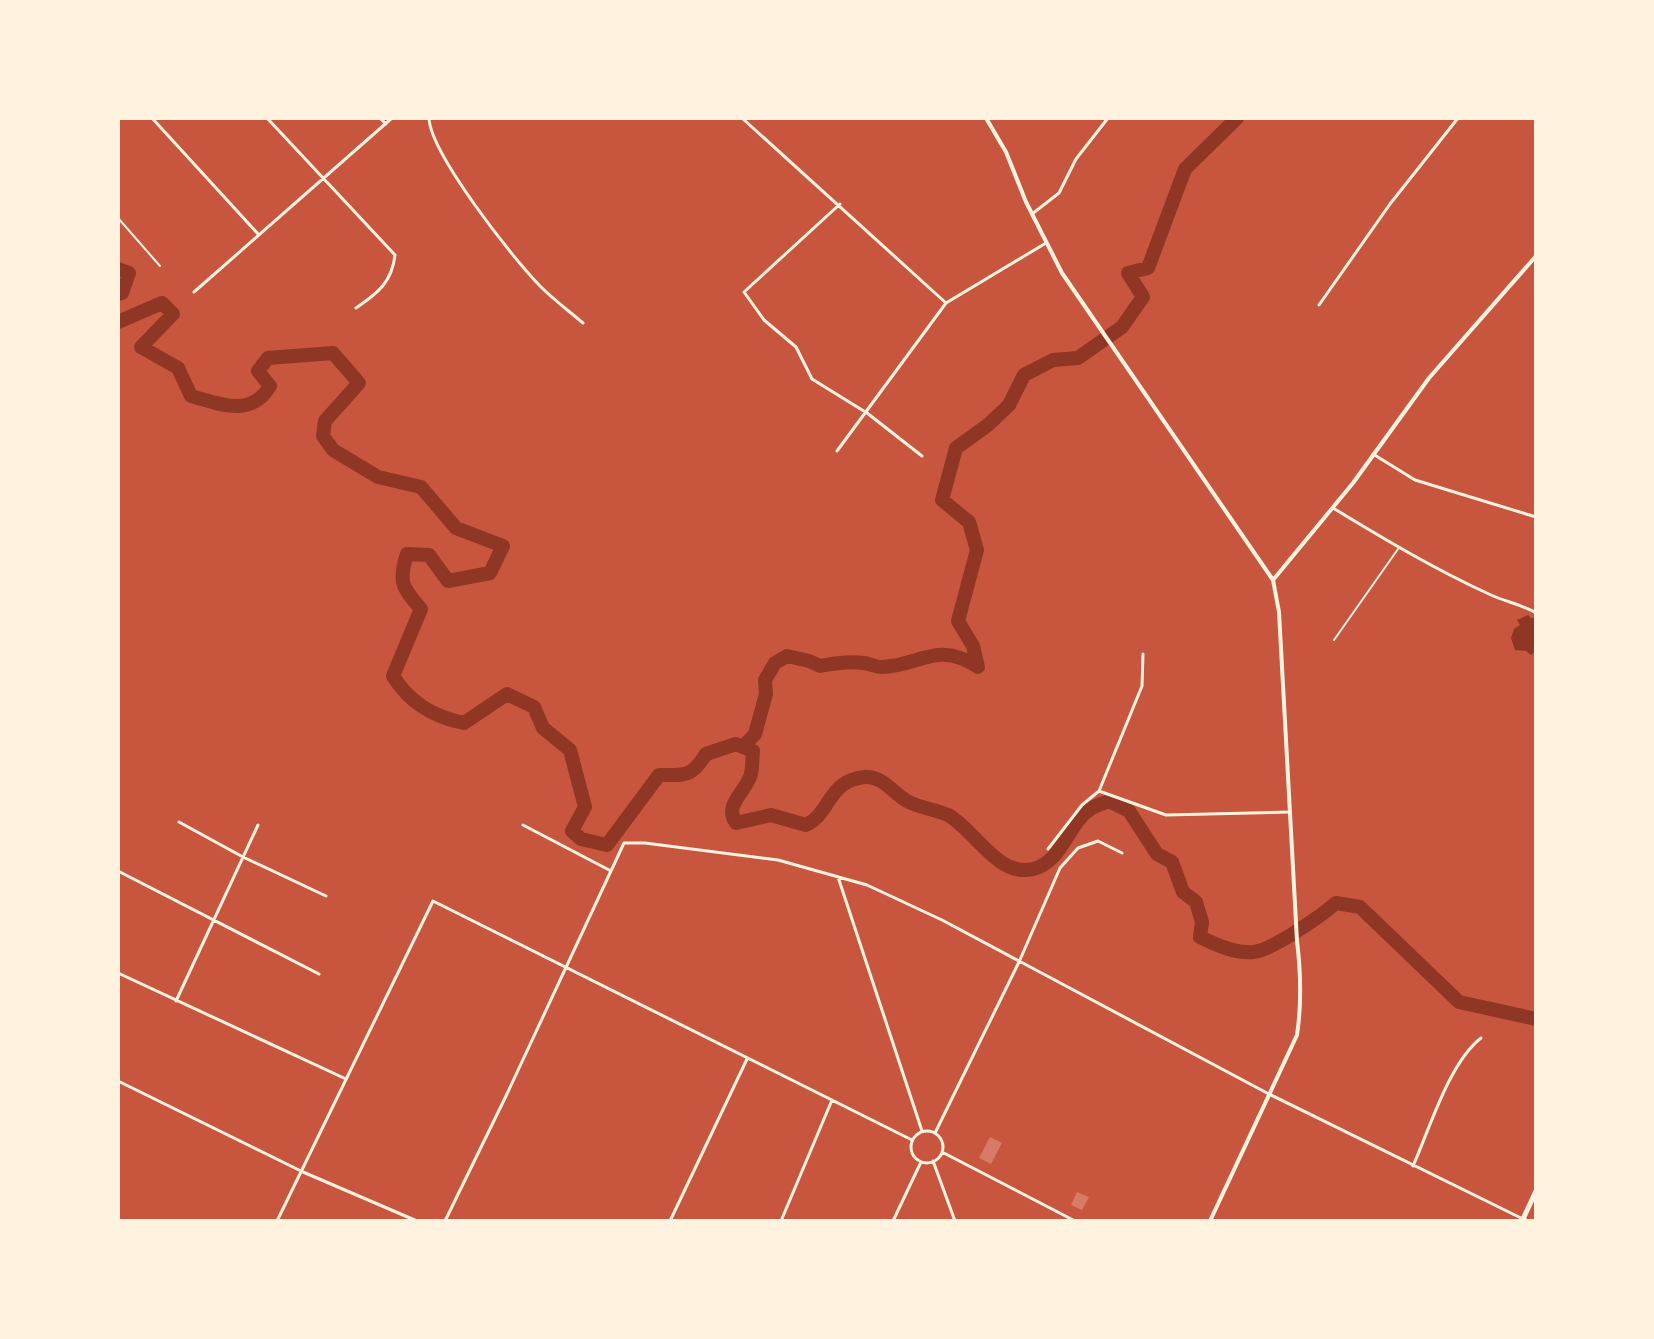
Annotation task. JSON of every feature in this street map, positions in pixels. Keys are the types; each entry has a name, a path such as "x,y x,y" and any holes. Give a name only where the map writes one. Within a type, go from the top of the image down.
{"main road":[{"path":"1524,1220 1536,1191"}],"street":[{"path":"152,118 259,235"},
{"path":"267,118 395,255 394,269 382,291 356,308"},
{"path":"380,118 386,124"},
{"path":"194,292 392,118"},
{"path":"429,118 437,146 506,245 540,287 583,323"},
{"path":"742,118 946,303"},
{"path":"986,118 1006,152 1032,214 1062,273 1273,580 1279,612 1302,986 1297,1035 1267,1093 1210,1221"},
{"path":"1032,214 1059,193 1076,159 1108,118"},
{"path":"1319,305 1390,204 1458,118"},
{"path":"840,204 744,292 764,320 796,347 812,379 867,413 922,456"},
{"path":"837,451 946,303 1047,243"},
{"path":"1273,580 1333,508 1429,378 1536,256"},
{"path":"1373,454 1415,480 1536,517"},
{"path":"1333,508 1399,548 1494,596 1536,613"},
{"path":"1048,849 1082,805 1099,791 1142,686 1143,654"},
{"path":"1099,791 1166,815 1290,812"},
{"path":"179,822 243,857 326,896"},
{"path":"176,1001 258,825"},
{"path":"523,825 611,871"},
{"path":"935,1133 1019,962 1060,868 1078,848 1098,841 1122,853"},
{"path":"445,1221 624,843 778,860 867,885 942,920 1267,1093 1524,1220"},
{"path":"118,871 319,974"},
{"path":"838,876 922,1131"},
{"path":"277,1221 433,901 912,1140"},
{"path":"118,973 346,1079"},
{"path":"1413,1166 1455,1068 1470,1047 1481,1038"},
{"path":"670,1221 747,1059"},
{"path":"118,1081 303,1172 417,1221"},
{"path":"781,1221 832,1100"},
{"path":"912,1140 913,1155 921,1162 933,1161 942,1152 941,1139 935,1133 922,1131"},
{"path":"912,1140 922,1131"},
{"path":"942,1152 1075,1221"},
{"path":"933,1161 955,1221"},
{"path":"893,1221 921,1162"}],"lane":[{"path":"118,218 160,266"},
{"path":"1334,640 1399,548"}],"shaded area":[{"path":"1528,615 1536,618 1536,651 1531,655 1515,650 1511,638 1514,629 1520,625 1517,620"}],"building":[{"path":"990,1137 1002,1143 991,1164 979,1158"},
{"path":"1077,1192 1089,1197 1082,1210 1071,1205"}],"waterway":[{"path":"743,747 755,734 766,694 765,680 775,663 787,656 820,666 853,662 882,667 929,656 951,655 978,667 973,646 958,621 977,550 969,522 942,500 956,448 1009,405 1024,375 1053,360 1078,358 1122,327 1143,297 1128,273 1148,268 1185,169 1237,118"},
{"path":"118,269 129,273 122,293 118,294"},
{"path":"118,322 162,303 173,314 141,347 178,368 191,396 224,405 244,405 262,396 270,386 258,371 268,358 333,353 359,383 325,421 323,436 333,450 378,477 421,487 456,528 503,546 490,573 448,581 429,555 407,554 402,578 421,609 393,676 406,693 423,707 442,717 464,723 507,694 534,707 543,728 570,750 585,807 572,831 581,839 607,845 659,775 687,774 706,754 736,744 753,751 750,777 733,805 736,823 771,815 806,825 821,813 843,784 871,777 912,803 948,815 998,860 1020,870 1043,865 1059,850 1084,814 1109,801 1129,811 1157,854 1172,862 1183,892 1196,902 1202,922 1200,937 1233,950 1254,952 1284,939 1336,903 1360,907 1459,1002 1536,1019"}]}
